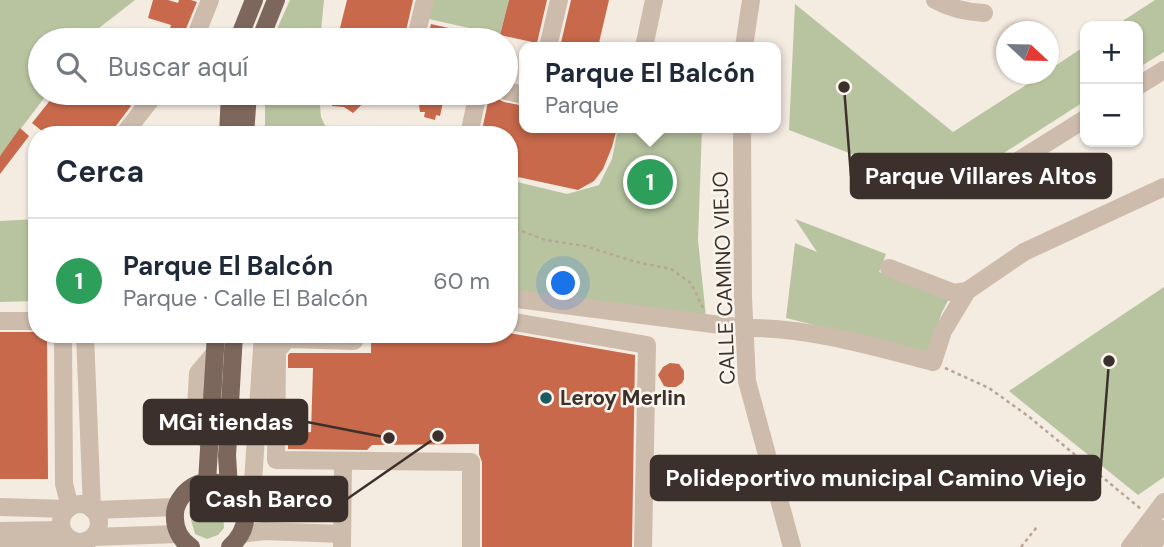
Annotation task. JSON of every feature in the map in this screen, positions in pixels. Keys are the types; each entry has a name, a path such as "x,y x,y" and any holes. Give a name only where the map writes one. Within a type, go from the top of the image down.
{"main road":[{"path":"243,28 254,0"},
{"path":"265,28 276,0"},
{"path":"228,126 229,105"},
{"path":"246,126 247,105"},
{"path":"207,482 215,343"},
{"path":"233,343 226,456 245,520 236,542"},
{"path":"185,541 174,517 180,498 188,490 197,484 219,483 238,498"}],"street":[{"path":"199,28 210,0"},
{"path":"418,28 425,0"},
{"path":"549,42 559,0"},
{"path":"645,42 654,0"},
{"path":"745,42 751,0"},
{"path":"935,0 948,8 984,13"},
{"path":"1141,84 1164,70"},
{"path":"130,126 147,105"},
{"path":"471,126 475,105"},
{"path":"992,177 1080,122"},
{"name":"CALLE CAMINO VIEJO","path":"742,133 747,381 792,547"},
{"path":"518,300 744,328 769,328 861,343 933,362 943,331 968,291 1024,252 1164,187"},
{"path":"889,268 954,293 968,291"},
{"path":"0,321 28,321"},
{"path":"518,323 647,345 643,547"},
{"path":"62,343 64,484 71,526"},
{"path":"1,514 53,501 71,526 97,532 99,520 93,509 91,489 85,343"},
{"path":"238,498 253,481 267,345"},
{"path":"267,345 276,460"},
{"path":"253,474 276,460 471,462 471,547"},
{"path":"236,542 264,531 342,541 343,462"},
{"path":"91,489 114,509"},
{"path":"238,498 342,510"},
{"path":"1151,547 1164,502"},
{"path":"0,542 41,544 71,526 84,504 93,509 176,507"},
{"path":"1,514 185,541"},
{"path":"1130,547 1158,523"}],"path":[{"path":"518,230 545,240 586,246 636,262 671,269 691,283 706,317"},
{"path":"933,362 989,388 1028,416 1158,523"},
{"path":"1021,547 1037,527"}],"green space":[{"path":"0,0 135,0 99,28 28,28 28,105 39,105 0,156"},
{"path":"290,0 324,0 321,28 277,28"},
{"path":"433,0 509,0 502,28 469,28 429,19"},
{"path":"1155,0 1164,0 1164,52 1143,65 1143,21 1123,21"},
{"path":"795,4 953,132 1027,84 1059,84 1059,63 1080,49 1080,104 946,190 789,130"},
{"path":"265,105 320,105 325,126 265,126"},
{"path":"617,133 702,133 698,240 706,317 518,295 518,182 567,194 599,185 612,159"},
{"path":"28,219 28,301 0,302 0,221"},
{"path":"795,219 886,254 879,272 949,299 927,353 786,318 795,243 817,252"},
{"path":"1164,287 1164,477 1138,495 1009,391"},
{"path":"209,501 223,509 224,528 218,535 207,539 195,534 191,520 197,505"}],"building":[{"path":"153,0 197,2 186,28 170,28 171,25 148,18"},
{"path":"347,0 413,0 407,28 340,28"},
{"path":"509,0 547,0 537,42 518,39 518,28 502,28"},
{"path":"571,0 609,0 599,42 561,42"},
{"path":"431,24 449,28 430,28"},
{"path":"46,105 131,106 116,126 36,126 32,123"},
{"path":"361,105 353,113 344,107 332,106"},
{"path":"419,105 442,105 440,116 436,115 435,120 424,117 425,112 420,112"},
{"path":"487,105 518,105 519,133 616,133 603,169 594,181 578,190 518,177 518,126 483,126"},
{"path":"20,128 28,135 0,174 0,156"},
{"path":"0,332 28,332 28,343 47,343 48,479 0,479"},
{"name":"Leroy Merlin","path":"518,335 635,355 632,547 482,547 482,462 479,444 372,445 367,450 288,449 288,434 311,432 313,368 288,368 288,355 371,353 371,343 518,343"},
{"path":"670,363 679,364 684,371 682,383 676,387 664,386 658,375 663,367"}],"place":[{"name":"Parque Villares Altos","path":"844,87"},
{"name":"Parque El Balcón","path":"650,182"},
{"name":"Polideportivo municipal Camino Viejo","path":"1109,361"},
{"name":"Leroy Merlin","path":"546,398"},
{"name":"Cash Barco","path":"438,436"},
{"name":"MGi tiendas","path":"389,438"}]}
